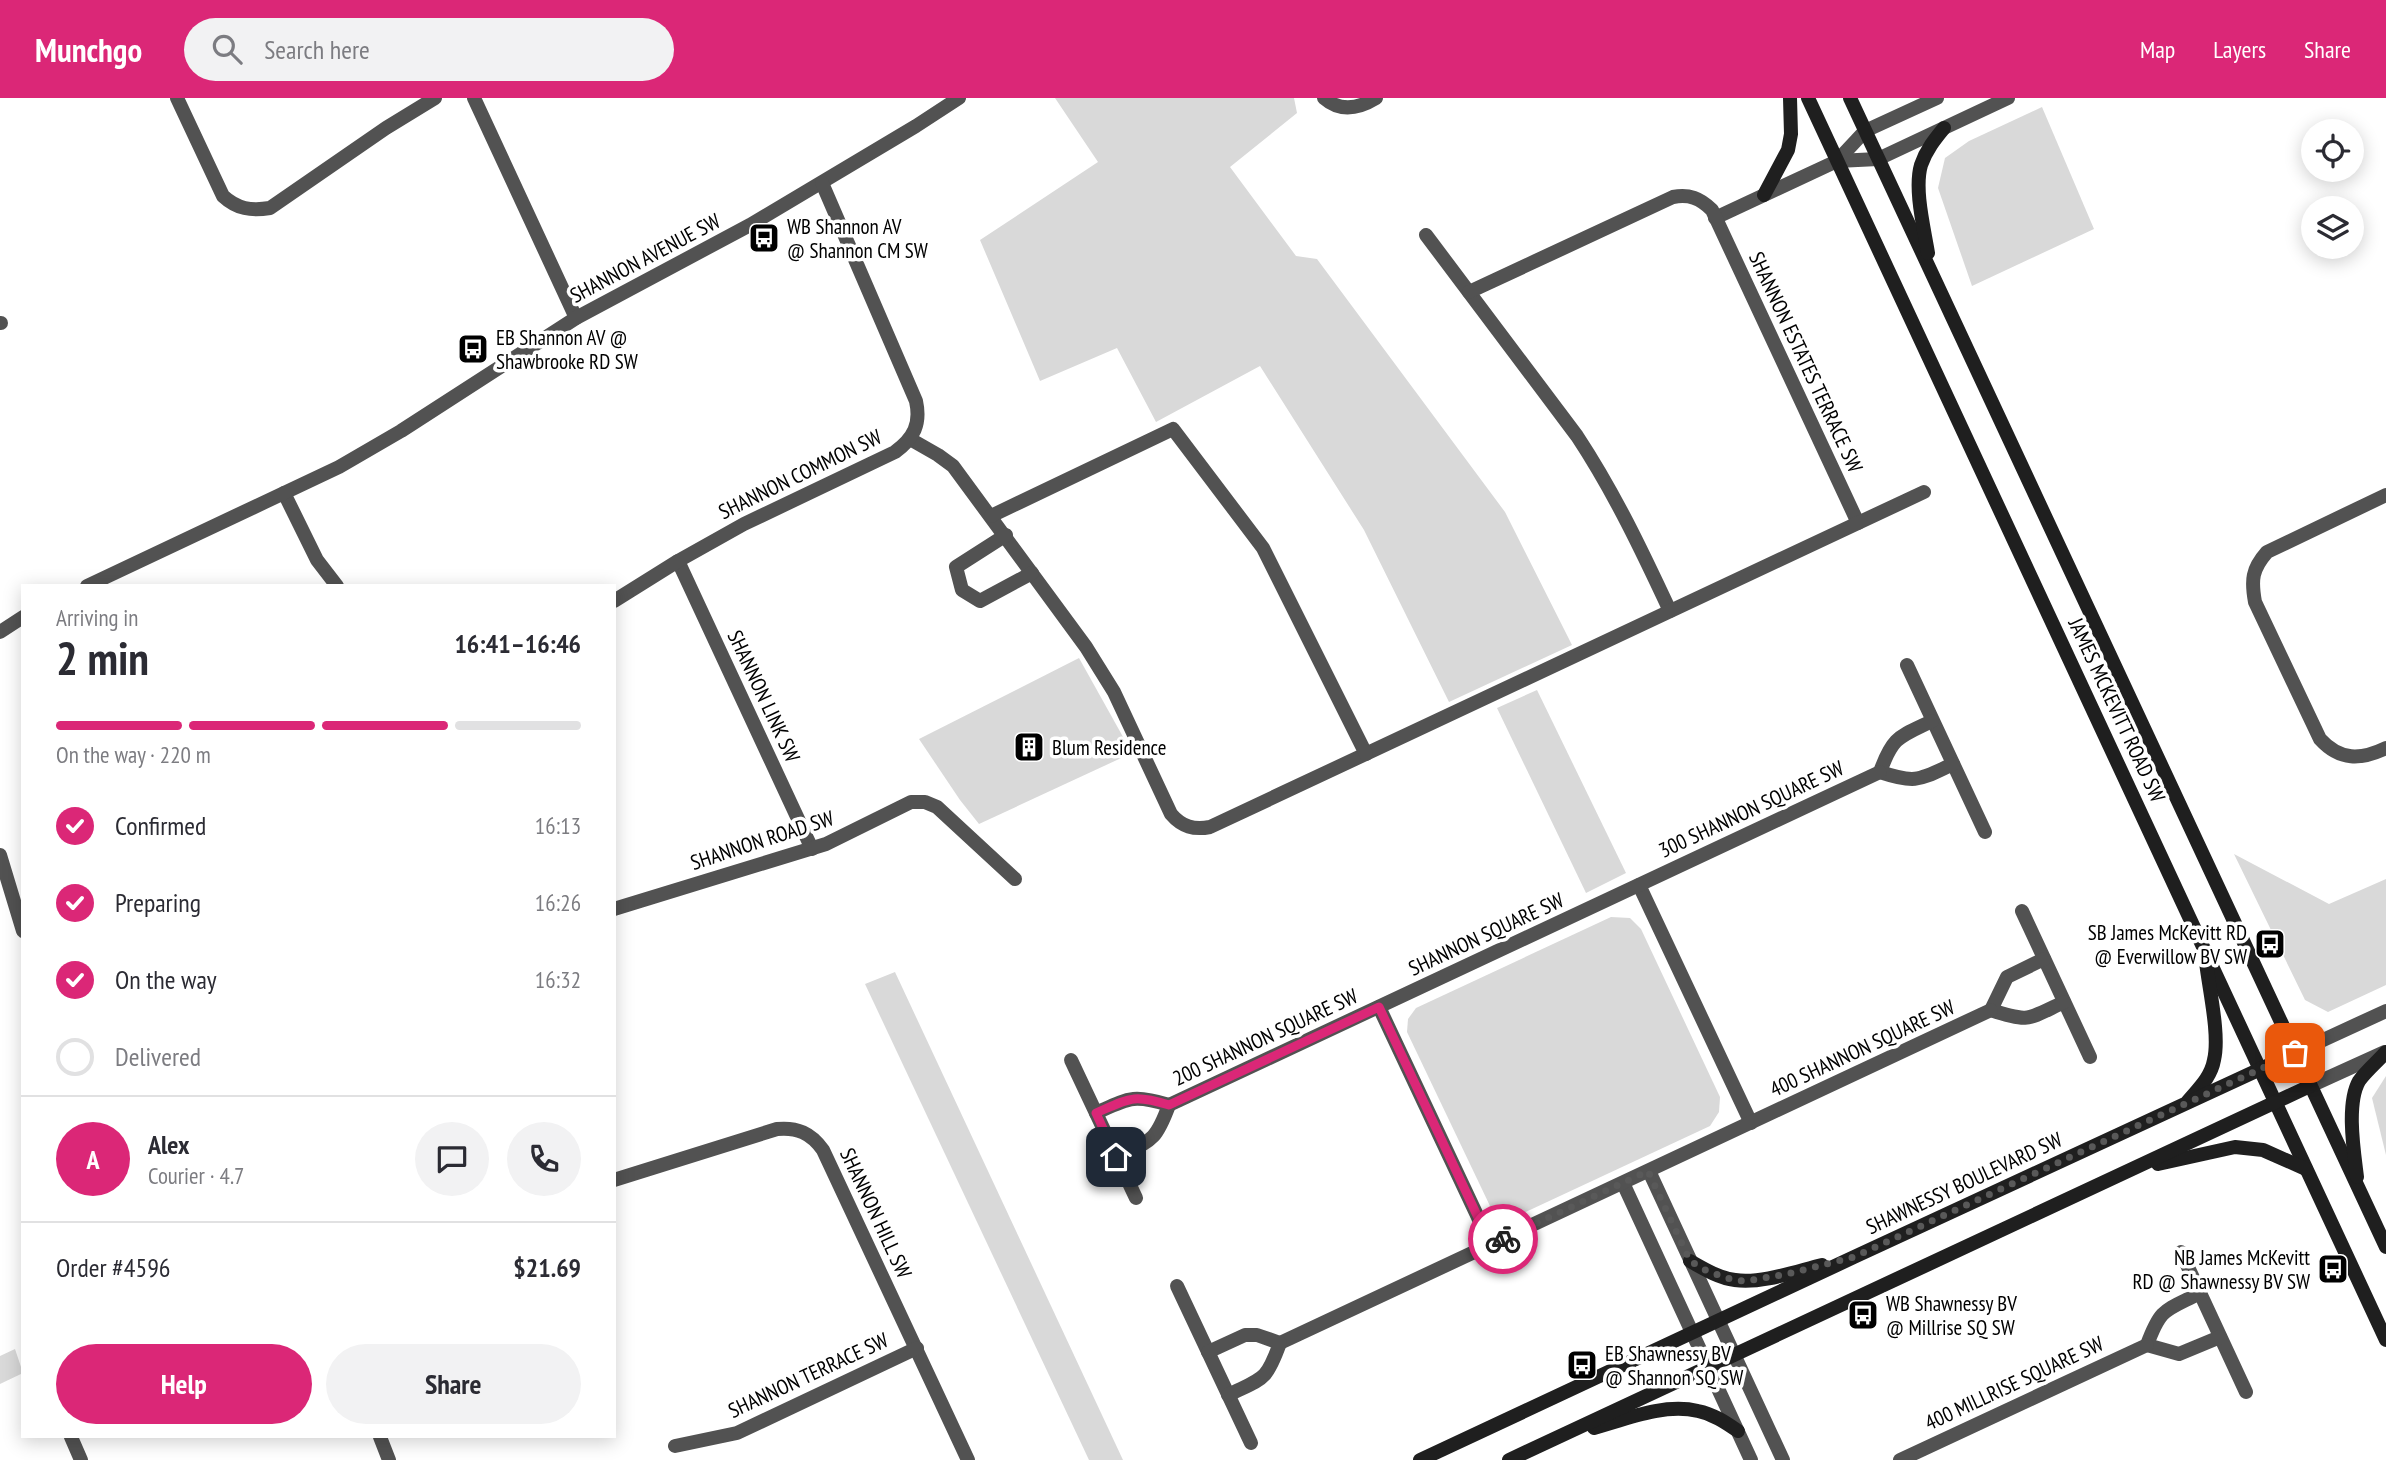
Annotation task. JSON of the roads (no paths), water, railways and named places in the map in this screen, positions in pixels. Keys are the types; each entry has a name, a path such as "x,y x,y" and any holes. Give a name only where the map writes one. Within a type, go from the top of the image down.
{"main road":[{"path":"1764,195 1788,150 1791,134 1790,98"},
{"name":"JAMES MCKEVITT ROAD SW","path":"1808,98 2386,1340"},
{"name":"JAMES MCKEVITT ROAD SW","path":"1850,98 2386,1247"},
{"path":"1931,272 1922,220 1920,170 1929,148 1944,128"},
{"path":"2185,1104 2204,1082 2215,1059 2215,1036 2205,950"},
{"path":"2358,1188 2353,1131 2354,1095 2359,1082 2386,1052"},
{"name":"SHAWNESSY BOULEVARD SW","path":"1420,1460 2295,1053"},
{"path":"1509,1460 2311,1086"},
{"path":"2136,1169 2235,1147 2263,1150 2306,1169"},
{"path":"1690,1261 1720,1276 1746,1281 1854,1257"},
{"path":"1546,1443 1640,1415 1673,1410 1696,1410 1717,1417 1738,1431"}],"street":[{"path":"177,98 223,196 243,208 257,210 270,208 435,98"},
{"path":"474,98 576,318"},
{"name":"SHANNON AVENUE SW","path":"92,584 338,467 401,431 576,318 738,232 959,98"},
{"path":"1324,98 1340,107 1353,108 1376,98"},
{"path":"1716,218 1837,161 1865,131 1937,98"},
{"path":"1837,161 1878,159 2008,98"},
{"name":"SHANNON COMMON SW","path":"616,600 744,523 895,452 910,439 919,414 916,401 822,183"},
{"name":"SHANNON ESTATES TERRACE SW","path":"1469,292 1673,197 1691,196 1699,199 1712,209 1858,523"},
{"path":"1426,236 1598,467 1619,503 1670,611"},
{"path":"992,516 1173,429 1263,548 1366,754"},
{"path":"910,439 953,466 1006,535 1086,647 1114,692 1171,814 1194,829 1210,827 1924,492"},
{"path":"284,494 317,560 335,584"},
{"path":"2386,495 2267,552 2257,564 2252,584 2255,602 2320,739 2333,751 2349,758 2374,754 2386,748"},
{"path":"1006,535 956,567 962,590 980,601 1031,573"},
{"name":"SHANNON LINK SW","path":"678,561 812,849"},
{"path":"0,632 21,618"},
{"path":"1907,665 1985,832"},
{"path":"1932,721 1896,739 1888,749 1880,772 1905,780 1918,780 1953,764"},
{"name":"300 SHANNON SQUARE SW","path":"1639,885 1880,772"},
{"name":"SHANNON ROAD SW","path":"616,908 812,849 853,832 911,802 925,802 947,814 1015,879"},
{"path":"0,855 21,924"},
{"path":"1208,1352 1245,1335 1256,1335 1280,1343 1751,1123 1639,885"},
{"name":"SHANNON SQUARE SW","path":"1379,1007 1639,885"},
{"path":"2022,911 2090,1057"},
{"path":"2044,959 2007,978 1991,1010 2018,1019 2028,1019 2064,1002"},
{"path":"1379,1007 1491,1245"},
{"name":"200 SHANNON SQUARE SW","path":"1096,1113 1130,1098 1145,1098 1169,1105 1379,1007"},
{"name":"400 SHANNON SQUARE SW","path":"1751,1123 1991,1010"},
{"path":"2295,1053 2386,1010"},
{"path":"2311,1086 2386,1052"},
{"path":"1071,1060 1136,1198"},
{"name":"200 SHANNON SQUARE SW","path":"1116,1157 1151,1140 1159,1131 1169,1105"},
{"name":"SHANNON HILL SW","path":"616,1180 777,1129 795,1129 818,1143 968,1460"},
{"path":"1648,1171 1783,1460"},
{"path":"1623,1183 1751,1460"},
{"path":"2181,1252 2246,1392"},
{"path":"1177,1286 1251,1443"},
{"path":"2200,1293 2164,1311 2155,1324 2147,1345 2179,1354 2220,1337"},
{"path":"1228,1395 1265,1377 1280,1343"},
{"name":"400 MILLRISE SQUARE SW","path":"1900,1460 2147,1345"},
{"name":"SHANNON TERRACE SW","path":"675,1446 737,1433 917,1348"},
{"path":"71,1438 81,1460"},
{"path":"380,1438 389,1460"}],"place":[{"name":"WB Shannon AV @ Shannon CM SW","path":"764,238"},
{"name":"EB Shannon AV @ Shawbrooke RD SW","path":"473,349"},
{"name":"Blum Residence","path":"1029,747"},
{"name":"SB James McKevitt RD @ Everwillow BV SW","path":"2270,944"},
{"name":"NB James McKevitt RD @ Shawnessy BV SW","path":"2333,1269"},
{"name":"WB Shawnessy BV @ Millrise SQ SW","path":"1863,1315"},
{"name":"EB Shawnessy BV @ Shannon SQ SW","path":"1582,1365"}]}
